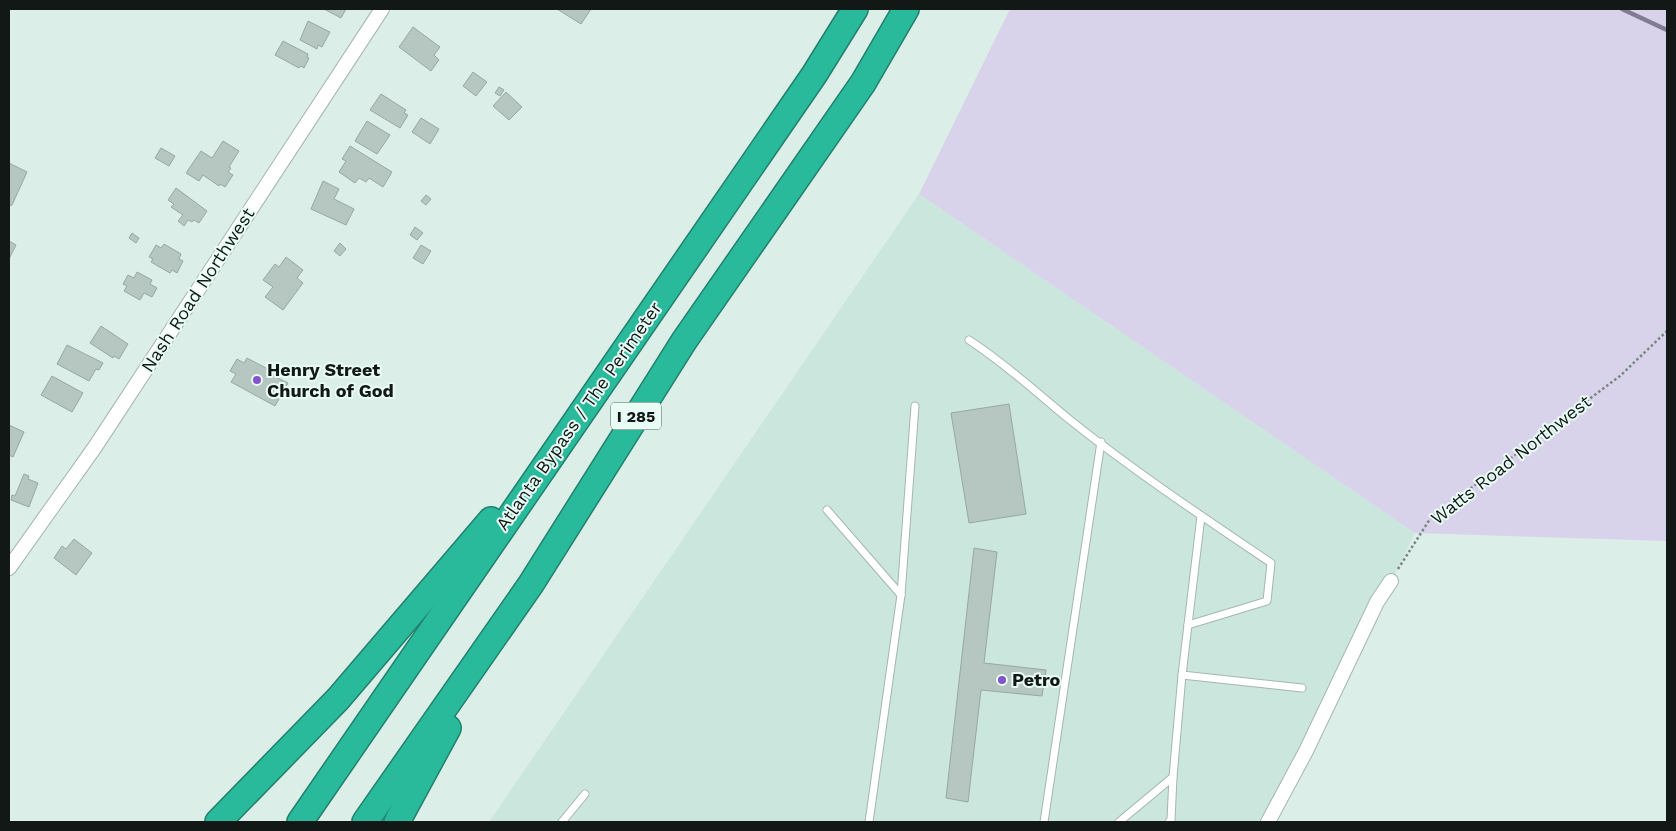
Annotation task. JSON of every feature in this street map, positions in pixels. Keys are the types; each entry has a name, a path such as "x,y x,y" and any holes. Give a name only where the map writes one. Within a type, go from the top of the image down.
{"highway":[{"name":"Atlanta Bypass / The Perimeter","path":"300,822 814,76 856,9"},
{"name":"I 285","path":"365,822 531,584 684,341 862,83 906,9"},
{"path":"218,822 338,699 577,419"},
{"path":"397,822 425,767 531,584"}],"street":[{"name":"Nash Road Northwest","path":"9,568 95,447 382,9"},
{"path":"1268,822 1306,751 1377,602 1391,581"}],"lane":[{"path":"970,340 999,360 1071,420 1202,516 1271,563 1267,601 1188,625"},
{"path":"871,822 901,595 915,406"},
{"path":"1044,822 1101,442"},
{"path":"826,510 901,595"},
{"path":"1169,822 1171,820 1182,675 1202,516"},
{"path":"1182,675 1302,688"},
{"path":"1119,822 1173,777"},
{"path":"562,822 584,794"}],"path":[{"name":"Watts Road Northwest","path":"1391,581 1430,519 1620,376 1667,331"}],"shaded area":[{"path":"1010,9 1667,9 1667,541 1415,533 919,194"},
{"path":"919,194 1415,533 1272,822 489,822"}],"building":[{"path":"324,9 346,9 341,18"},
{"path":"557,9 591,9 581,24"},
{"path":"308,21 330,32 322,47 318,45 317,49 300,40"},
{"path":"413,27 440,47 434,55 439,60 431,71 399,47"},
{"path":"283,41 308,54 307,57 309,58 304,68 301,66 299,68 275,55"},
{"path":"473,72 487,82 476,96 463,86"},
{"path":"499,87 504,90 500,96 495,93"},
{"path":"506,92 522,107 509,120 493,106"},
{"path":"381,94 406,110 404,113 408,115 400,128 370,110"},
{"path":"421,118 439,129 430,144 412,132"},
{"path":"367,121 390,135 377,154 355,141"},
{"path":"223,141 239,151 229,167 231,168 228,172 233,175 225,187 220,184 219,186 203,175 199,181 186,173 201,151 212,158"},
{"path":"350,146 392,172 383,187 369,178 366,182 359,178 355,183 339,172 346,161 342,159"},
{"path":"161,148 175,156 169,166 155,158"},
{"path":"9,163 27,172 12,205 9,206"},
{"path":"323,181 339,189 334,199 354,209 346,225 311,209"},
{"path":"176,188 207,211 199,223 194,220 192,222 188,220 184,226 178,221 183,215 171,207 174,204 168,200"},
{"path":"426,195 431,199 426,205 421,201"},
{"path":"415,227 423,233 417,240 410,235"},
{"path":"132,233 139,238 136,243 129,238"},
{"path":"9,241 16,245 9,259"},
{"path":"340,243 346,249 340,256 334,251"},
{"path":"164,244 181,254 179,259 183,261 177,273 172,270 170,273 151,262 153,259 149,257 156,245 161,248"},
{"path":"421,245 431,251 423,264 413,258"},
{"path":"286,257 303,270 297,278 303,283 283,310 265,297 273,287 263,280 275,264 279,267"},
{"path":"137,272 152,280 150,284 157,288 152,297 144,293 140,300 124,291 127,286 123,284 128,275 134,278"},
{"path":"101,326 128,344 119,359 114,356 113,358 90,343"},
{"path":"67,345 103,363 99,370 96,369 89,381 57,364"},
{"name":"Henry Street Church of God","path":"247,358 279,375 278,378 288,383 275,406 231,382 236,374 230,371 237,359 244,363"},
{"path":"52,376 83,393 72,412 41,395"},
{"path":"1009,404 1026,514 969,523 951,413"},
{"path":"9,425 24,432 13,457 9,455"},
{"path":"24,474 29,476 28,479 38,483 29,507 11,500 12,495 15,496"},
{"path":"74,539 92,553 76,575 54,558 62,546 66,549"},
{"name":"Petro","path":"974,548 997,552 984,663 1046,670 1042,696 981,690 968,802 946,798"}],"waterway":[{"path":"1622,9 1667,30"}],"place":[{"name":"Henry Street Church of God","path":"257,380"},
{"name":"Petro","path":"1002,680"}]}
